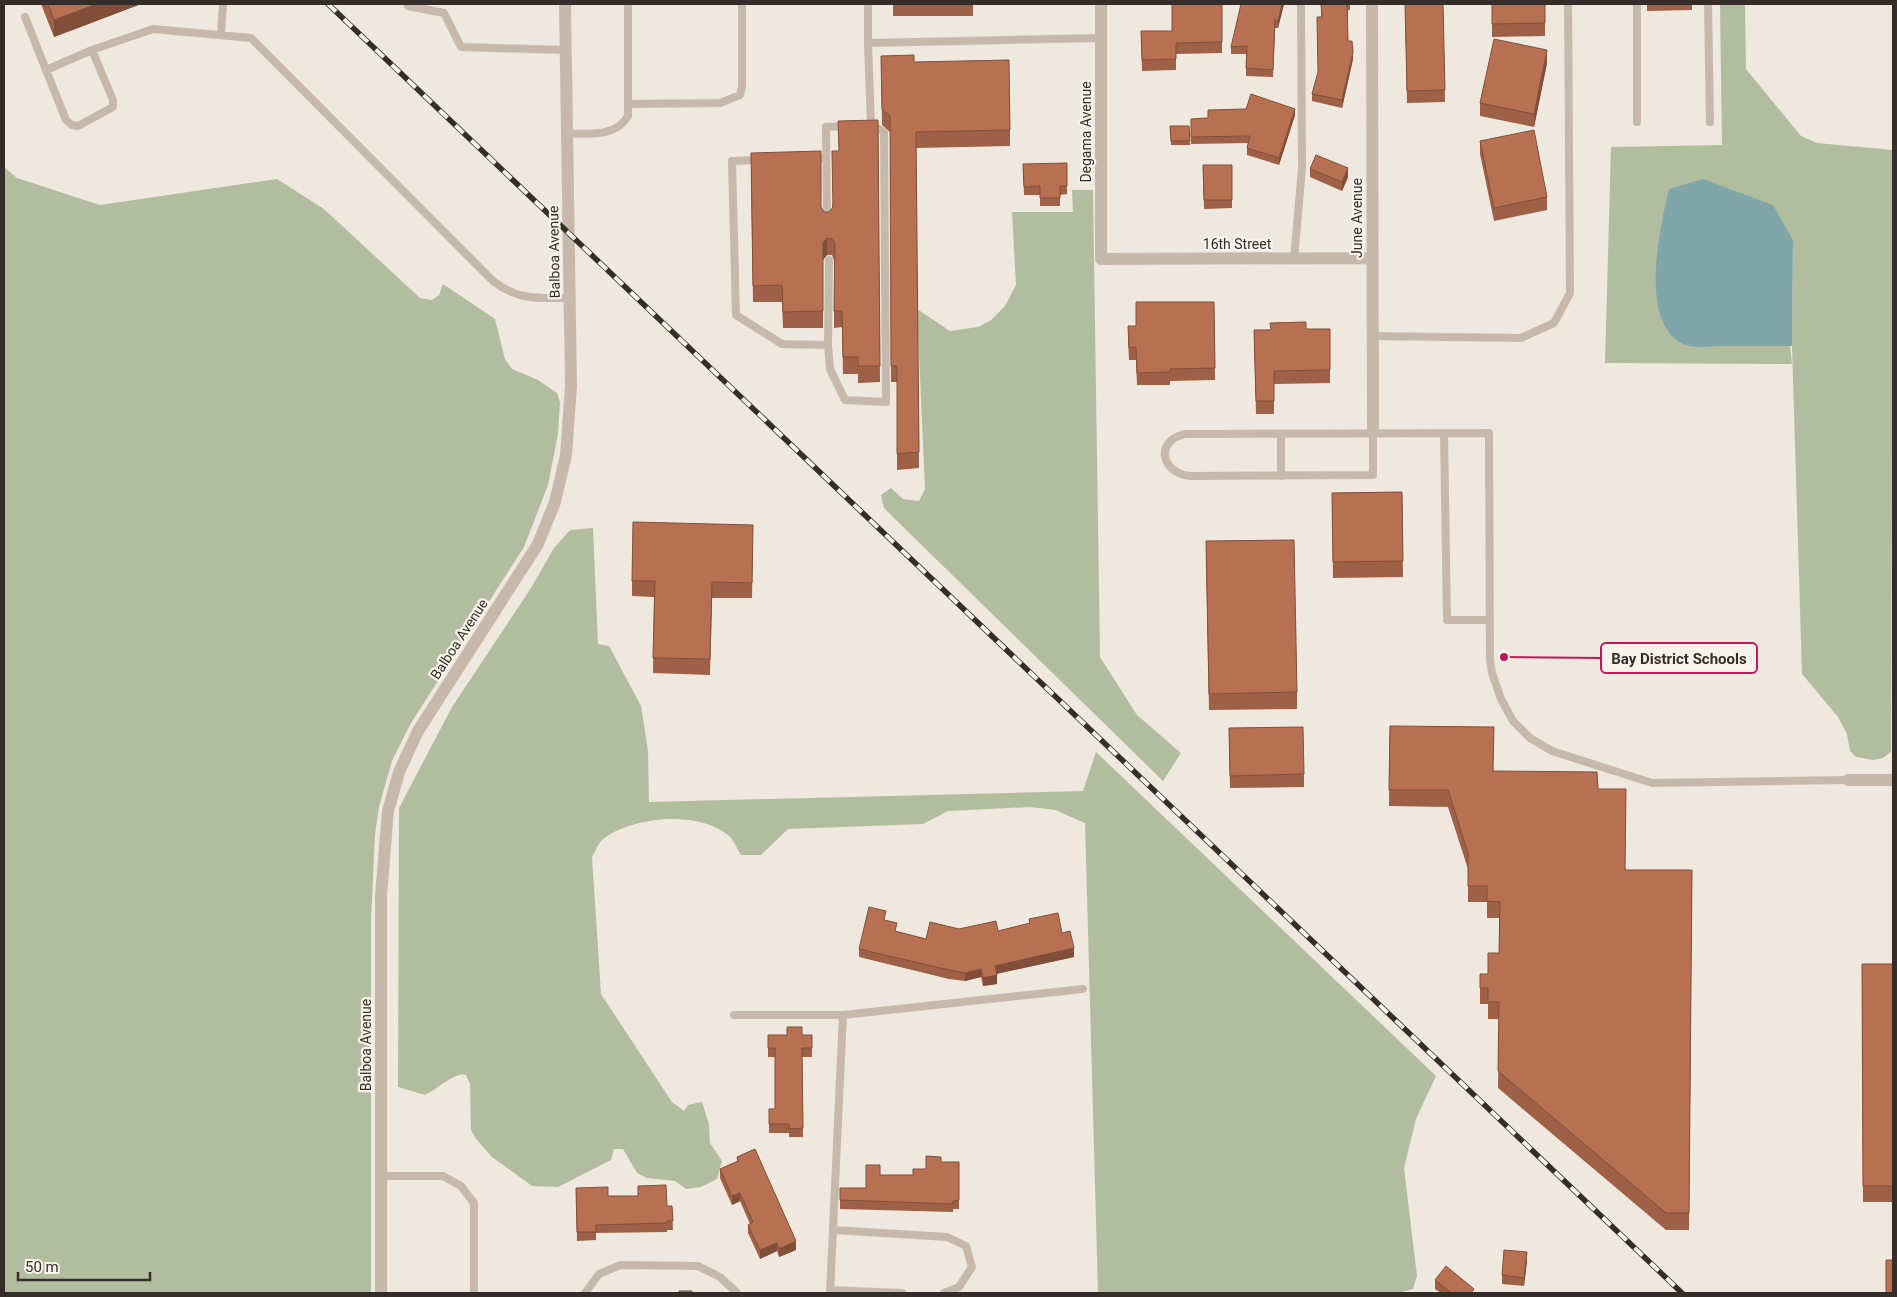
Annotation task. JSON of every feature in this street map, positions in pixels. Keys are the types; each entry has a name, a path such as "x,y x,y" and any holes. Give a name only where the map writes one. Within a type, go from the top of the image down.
{"street":[{"name":"Balboa Avenue","path":"382,1293 381,896 388,811 399,772 418,731 521,574 538,544 552,512 562,476 568,439 571,386 564,4"},
{"name":"Degama Avenue","path":"1100,4 1101,259"},
{"name":"June Avenue","path":"1372,4 1373,433"},
{"name":"16th Street","path":"1101,259 1372,258"},
{"path":"1848,780 1893,780"}],"lane":[{"path":"221,34 223,4"},
{"path":"407,4 408,6 444,13 461,47 565,50"},
{"path":"566,134 607,133 624,123 628,116 628,4"},
{"path":"629,104 720,103 740,95 742,87 742,4"},
{"path":"868,4 871,125"},
{"path":"1294,258 1302,168 1301,4"},
{"path":"1372,336 1521,338 1554,323 1570,293 1568,4"},
{"path":"1637,4 1637,122"},
{"path":"1708,4 1710,122"},
{"path":"25,18 66,120 72,125 78,126 114,107 113,100 92,50"},
{"path":"46,70 92,50 153,29 247,36 256,40 503,289 522,297 570,298"},
{"path":"868,43 1101,38"},
{"path":"829,260 828,345 830,369 845,400 886,402 884,132 871,125 862,125"},
{"path":"828,224 826,127 853,126"},
{"path":"808,159 826,158"},
{"path":"770,160 732,161 736,315 782,344 828,345"},
{"path":"1373,433 1373,475 1181,475 1170,468 1164,454 1170,441 1182,435 1373,433 1489,433 1490,660 1501,698 1521,730 1537,743 1552,751 1652,783 1848,780"},
{"path":"1444,433 1447,620 1490,620"},
{"path":"1281,434 1281,476"},
{"path":"734,1015 843,1015 1083,989"},
{"path":"843,1015 830,1292 902,1293"},
{"path":"382,1176 443,1176 461,1186 474,1203 474,1293"},
{"path":"833,1230 947,1237 966,1246 972,1267 959,1287 944,1293"},
{"path":"585,1293 599,1274 620,1264 698,1266 720,1277 737,1293"}],"green space":[{"path":"1720,4 1745,4 1746,69 1801,136 1817,143 1893,150 1891,752 1883,758 1873,760 1856,757 1850,751 1847,734 1838,717 1802,674 1792,346 1793,240 1664,325 1675,339 1690,346 1790,346 1792,364 1605,363 1611,147 1722,145"},
{"path":"4,167 17,178 100,205 277,179 324,209 420,298 432,300 439,295 443,284 495,319 505,359 512,369 538,380 557,393 560,402 558,434 548,485 524,547 411,723 392,761 379,807 375,835 371,920 371,1293 4,1293"},
{"path":"1072,190 1093,190 1100,657 1137,715 1181,753 1163,781 884,508 881,495 891,488 903,499 919,501 925,489 917,309 950,331 978,327 991,320 1005,306 1016,285 1012,212 1073,212"},
{"path":"593,528 598,644 609,646 641,706 648,751 649,802 1083,791 1096,752 1436,1076 1416,1119 1404,1168 1417,1276 1413,1289 1398,1293 1098,1293 1085,823 1055,810 1030,807 948,811 923,824 788,829 761,855 741,855 731,838 716,828 701,822 684,820 647,821 615,832 602,840 592,857 601,994 672,1102 684,1111 688,1105 702,1102 709,1124 710,1143 722,1161 717,1179 701,1187 686,1189 675,1181 647,1178 637,1173 623,1149 614,1149 611,1160 558,1187 532,1186 492,1157 476,1139 471,1130 470,1084 466,1075 452,1078 425,1095 398,1087 399,808 452,707 531,588 554,548 570,530"}],"water":[{"path":"1703,179 1773,205 1793,240 1792,346 1689,346 1673,337 1662,320 1657,300 1657,251 1669,189"}],"building":[{"path":"48,4 97,4 54,20"},
{"path":"1172,4 1222,4 1222,42 1176,43 1176,59 1142,60 1141,31 1172,31"},
{"path":"1241,4 1282,4 1278,21 1275,20 1273,70 1246,68 1247,46 1231,47"},
{"path":"1321,4 1347,4 1348,41 1352,41 1353,52 1342,100 1312,94 1318,72 1317,17 1322,17"},
{"path":"1405,4 1443,4 1445,90 1407,91"},
{"path":"1492,4 1545,4 1545,23 1492,24"},
{"path":"1494,39 1547,50 1534,114 1480,103"},
{"path":"914,55 914,62 1009,60 1010,130 916,132 919,452 897,454 897,366 891,366 890,116 882,109 881,56"},
{"path":"1251,94 1295,109 1279,158 1247,148 1250,136 1191,137 1191,119 1208,118 1208,110 1246,109"},
{"path":"878,120 880,366 858,366 858,357 843,357 842,311 834,311 835,243 832,239 827,238 823,243 823,311 783,312 782,285 753,286 751,153 821,151 821,207 824,212 829,212 833,207 832,151 839,151 838,121"},
{"path":"1170,126 1189,126 1190,141 1171,141"},
{"path":"1534,130 1547,197 1494,208 1480,141"},
{"path":"1316,155 1348,168 1342,182 1310,169"},
{"path":"1067,163 1067,186 1060,186 1060,198 1040,198 1040,186 1024,187 1023,164"},
{"path":"1203,165 1232,165 1232,200 1204,200"},
{"path":"1136,302 1214,302 1215,368 1170,369 1170,372 1137,373 1136,347 1129,348 1128,326 1136,326"},
{"path":"1306,322 1306,329 1330,329 1330,370 1274,371 1274,401 1256,401 1254,330 1271,330 1270,323"},
{"path":"1402,492 1403,561 1333,562 1332,493"},
{"path":"633,522 753,525 752,583 712,582 710,659 653,658 655,581 632,581"},
{"path":"1294,540 1297,692 1209,694 1206,541"},
{"path":"1390,726 1494,727 1493,771 1597,772 1598,789 1626,789 1625,870 1692,870 1689,1213 1666,1213 1498,1071 1499,1002 1488,1002 1488,988 1480,988 1480,974 1488,974 1488,953 1499,953 1500,902 1487,901 1487,886 1468,886 1468,853 1448,790 1389,790"},
{"path":"1303,727 1304,774 1230,776 1229,728"},
{"path":"869,907 886,911 884,920 897,923 895,931 926,939 930,922 959,929 996,921 998,931 1030,923 1029,919 1058,913 1062,933 1070,931 1074,948 995,966 997,975 983,978 981,969 965,973 859,949"},
{"path":"1862,964 1893,964 1893,1186 1863,1186"},
{"path":"787,1027 802,1027 802,1035 812,1035 812,1048 802,1048 803,1128 789,1129 789,1124 769,1124 769,1109 775,1109 775,1048 768,1048 768,1035 787,1035"},
{"path":"755,1149 796,1241 779,1249 777,1243 760,1250 748,1225 753,1222 740,1193 732,1196 720,1169 738,1161 737,1157"},
{"path":"926,1156 941,1157 941,1162 959,1162 959,1200 953,1201 953,1204 840,1200 840,1188 866,1188 866,1165 880,1165 880,1175 913,1175 913,1169 926,1169"},
{"path":"666,1185 667,1206 672,1206 673,1221 667,1221 667,1223 596,1225 596,1232 577,1232 576,1188 608,1187 608,1196 638,1196 638,1186"},
{"path":"1504,1250 1527,1252 1524,1278 1502,1275"},
{"path":"1886,1260 1893,1260 1893,1293 1886,1293"},
{"path":"1446,1266 1474,1289 1471,1293 1451,1293 1435,1280"},
{"path":"679,1291 692,1291 692,1293 679,1293"}],"railway":[{"path":"328,4 1682,1293"}],"place":[{"name":"Bay District Schools","path":"1504,657"}]}
